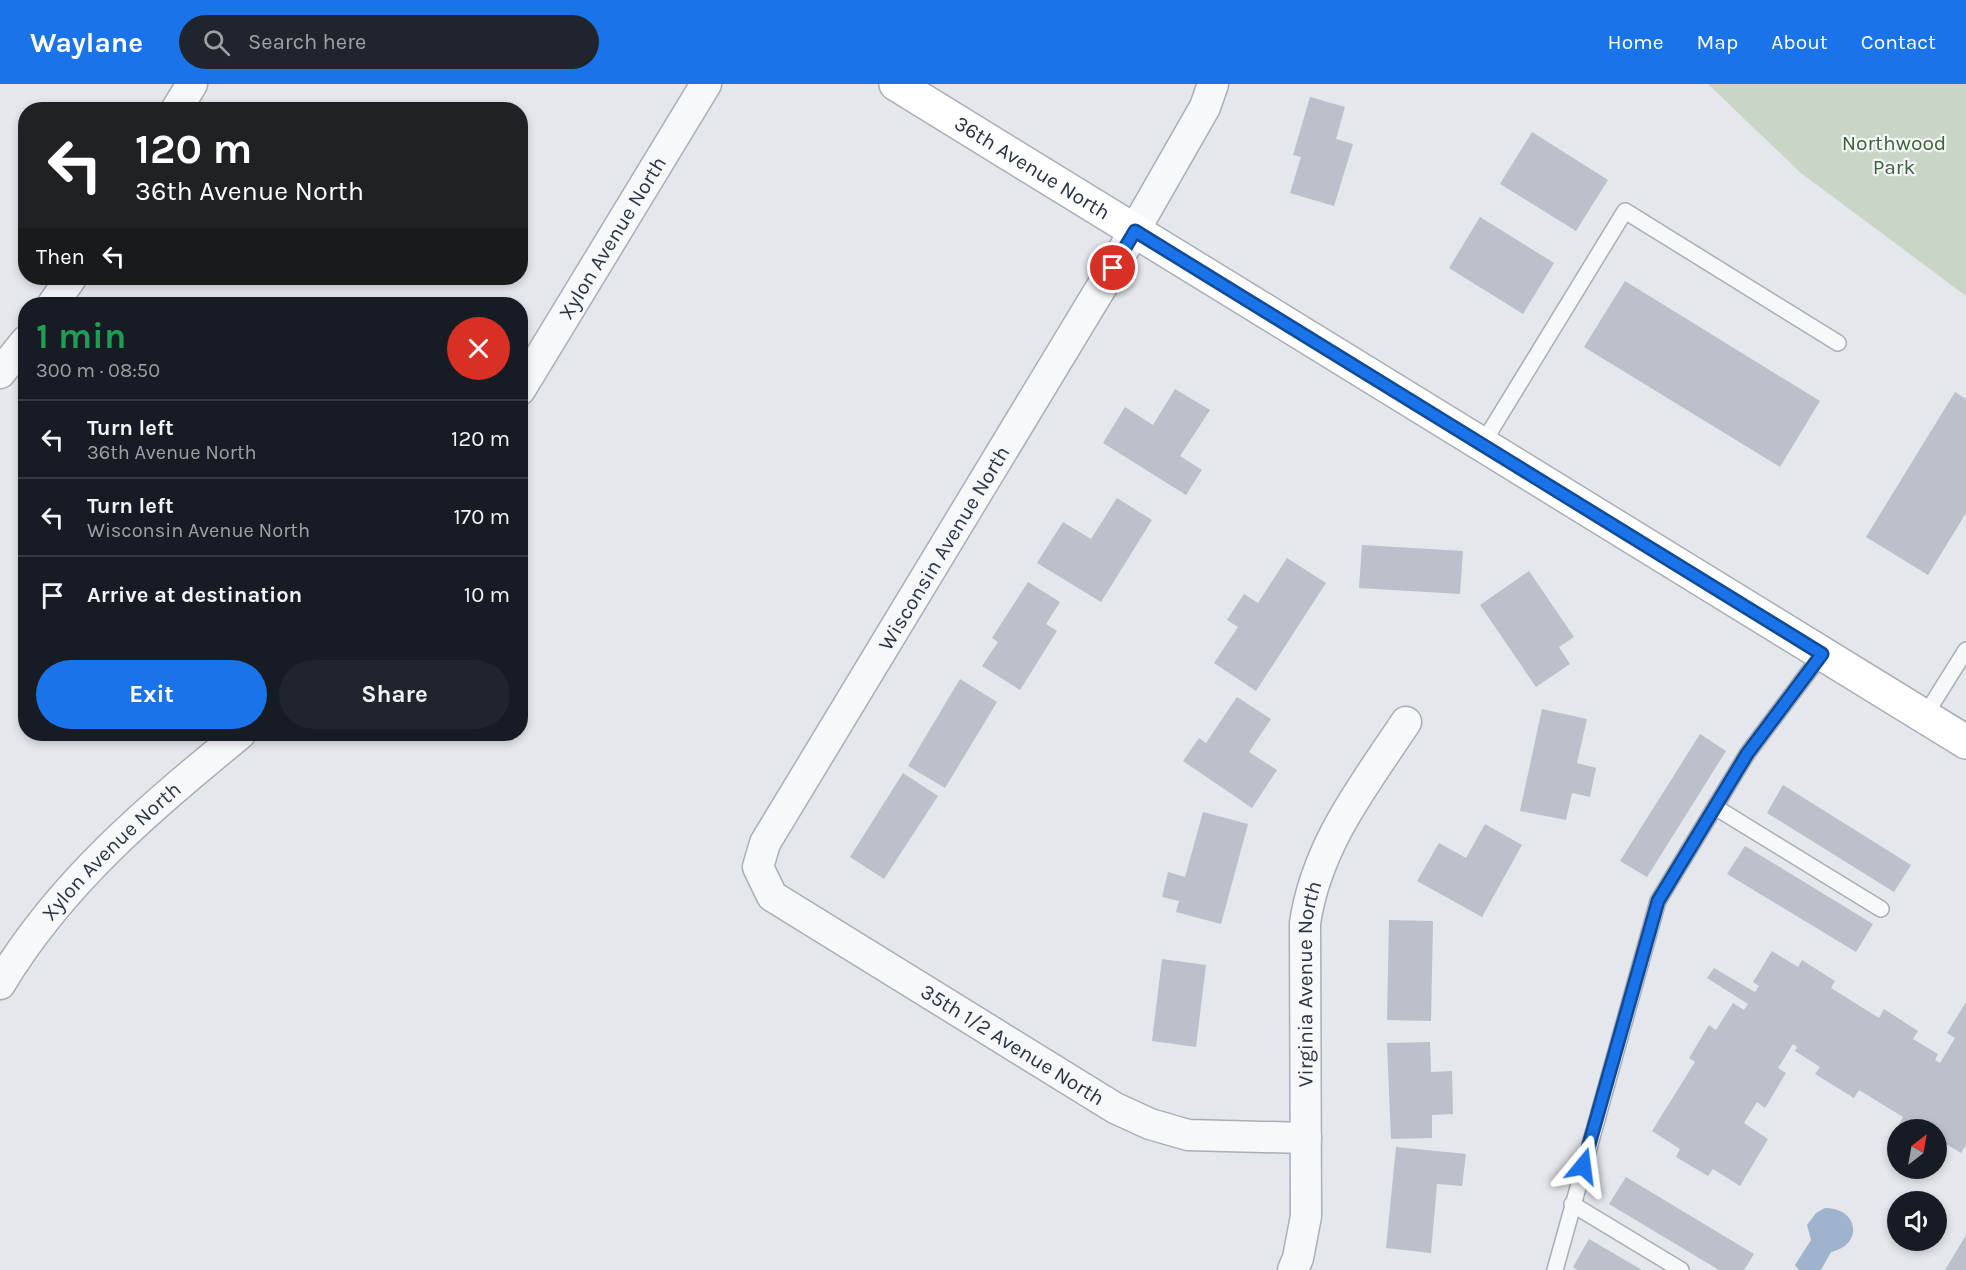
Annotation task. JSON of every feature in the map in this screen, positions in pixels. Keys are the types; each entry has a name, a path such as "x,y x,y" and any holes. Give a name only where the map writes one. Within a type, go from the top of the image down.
{"street":[{"path":"181,102 192,84"},
{"name":"Xylon Avenue North","path":"528,377 706,84"},
{"name":"36th Avenue North","path":"896,84 1966,742"},
{"name":"Wisconsin Avenue North","path":"758,867 765,843 1135,231 1205,107 1213,84"},
{"path":"0,373 18,351"},
{"name":"Virginia Avenue North","path":"1293,1270 1298,1258 1306,1216 1305,923 1310,891 1323,855 1353,801 1407,722"},
{"name":"Xylon Avenue North","path":"0,984 52,908 92,864 140,817 232,741"},
{"name":"35th 1/2 Avenue North","path":"758,867 772,896 1115,1108 1150,1124 1188,1135 1306,1138"}],"lane":[{"path":"1483,443 1624,211 1838,343"},
{"path":"1924,717 1966,650"},
{"path":"1555,1270 1658,901 1747,754 1822,654"},
{"path":"1715,807 1881,909"},
{"path":"1572,1204 1681,1270"}],"green space":[{"name":"Northwood Park","path":"1708,84 1966,84 1966,296 1801,173"}],"water":[{"path":"1825,1208 1845,1214 1851,1220 1853,1235 1842,1248 1831,1252 1821,1270 1799,1270 1795,1265 1811,1240 1807,1225 1816,1213"}],"building":[{"path":"1310,97 1345,107 1336,139 1353,144 1334,206 1290,193 1301,157 1293,155"},
{"path":"1532,132 1608,180 1576,231 1500,184"},
{"path":"1480,217 1554,263 1523,314 1449,268"},
{"path":"1625,281 1820,401 1780,467 1584,347"},
{"path":"1175,389 1210,410 1180,456 1202,470 1186,495 1103,443 1125,407 1153,425"},
{"path":"1955,392 1966,399 1966,513 1928,575 1866,537"},
{"path":"1117,498 1152,520 1101,602 1037,563 1063,522 1091,539"},
{"path":"1362,545 1463,551 1460,594 1359,588"},
{"path":"1287,558 1326,583 1256,691 1214,663 1238,627 1227,620 1244,594 1258,603"},
{"path":"1529,571 1574,637 1559,647 1570,664 1536,687 1480,605"},
{"path":"1028,582 1060,602 1046,624 1057,631 1020,690 982,666 998,642 992,638"},
{"path":"960,679 997,702 945,788 908,766"},
{"path":"1237,697 1271,719 1249,752 1277,770 1252,808 1183,761 1199,738 1206,743"},
{"path":"1542,709 1587,719 1577,763 1596,768 1590,797 1572,793 1566,820 1520,811"},
{"path":"1700,734 1726,751 1647,877 1620,861"},
{"path":"903,773 938,796 884,879 850,857"},
{"path":"1783,785 1911,865 1894,892 1767,813"},
{"path":"1203,812 1248,824 1221,924 1176,912 1179,901 1162,897 1168,872 1185,877"},
{"path":"1485,824 1522,845 1482,917 1417,881 1439,843 1466,858"},
{"path":"1745,846 1873,924 1856,952 1727,874"},
{"path":"1389,920 1433,921 1431,1021 1387,1020"},
{"path":"1772,951 1798,967 1802,960 1835,981 1831,988 1879,1018 1884,1009 1918,1031 1913,1039 1938,1054 1935,1060 1940,1063 1955,1038 1947,1033 1966,1002 1966,1145 1961,1153 1947,1145 1947,1119 1902,1119 1903,1117 1859,1090 1854,1098 1815,1074 1820,1067 1795,1051 1797,1047 1793,1044 1778,1068 1786,1073 1765,1108 1757,1102 1744,1123 1768,1139 1740,1186 1713,1169 1708,1176 1676,1157 1680,1149 1652,1131 1695,1062 1689,1058 1709,1025 1716,1030 1733,1003 1744,1010 1748,1004 1707,978 1714,968 1755,992 1759,986 1753,982"},
{"path":"1162,959 1206,965 1196,1047 1152,1041"},
{"path":"1430,1042 1431,1072 1452,1071 1453,1114 1432,1115 1432,1138 1391,1139 1387,1043"},
{"path":"1396,1147 1466,1154 1462,1186 1437,1184 1431,1253 1386,1248"},
{"path":"1626,1177 1754,1254 1744,1270 1719,1270 1609,1204"},
{"path":"1966,1235 1966,1270 1945,1270"},
{"path":"1589,1239 1642,1270 1577,1270 1573,1267"}],"route":[{"path":"1113,268 1135,231 1483,443 1822,654 1747,754 1658,901 1583,1166"}]}
